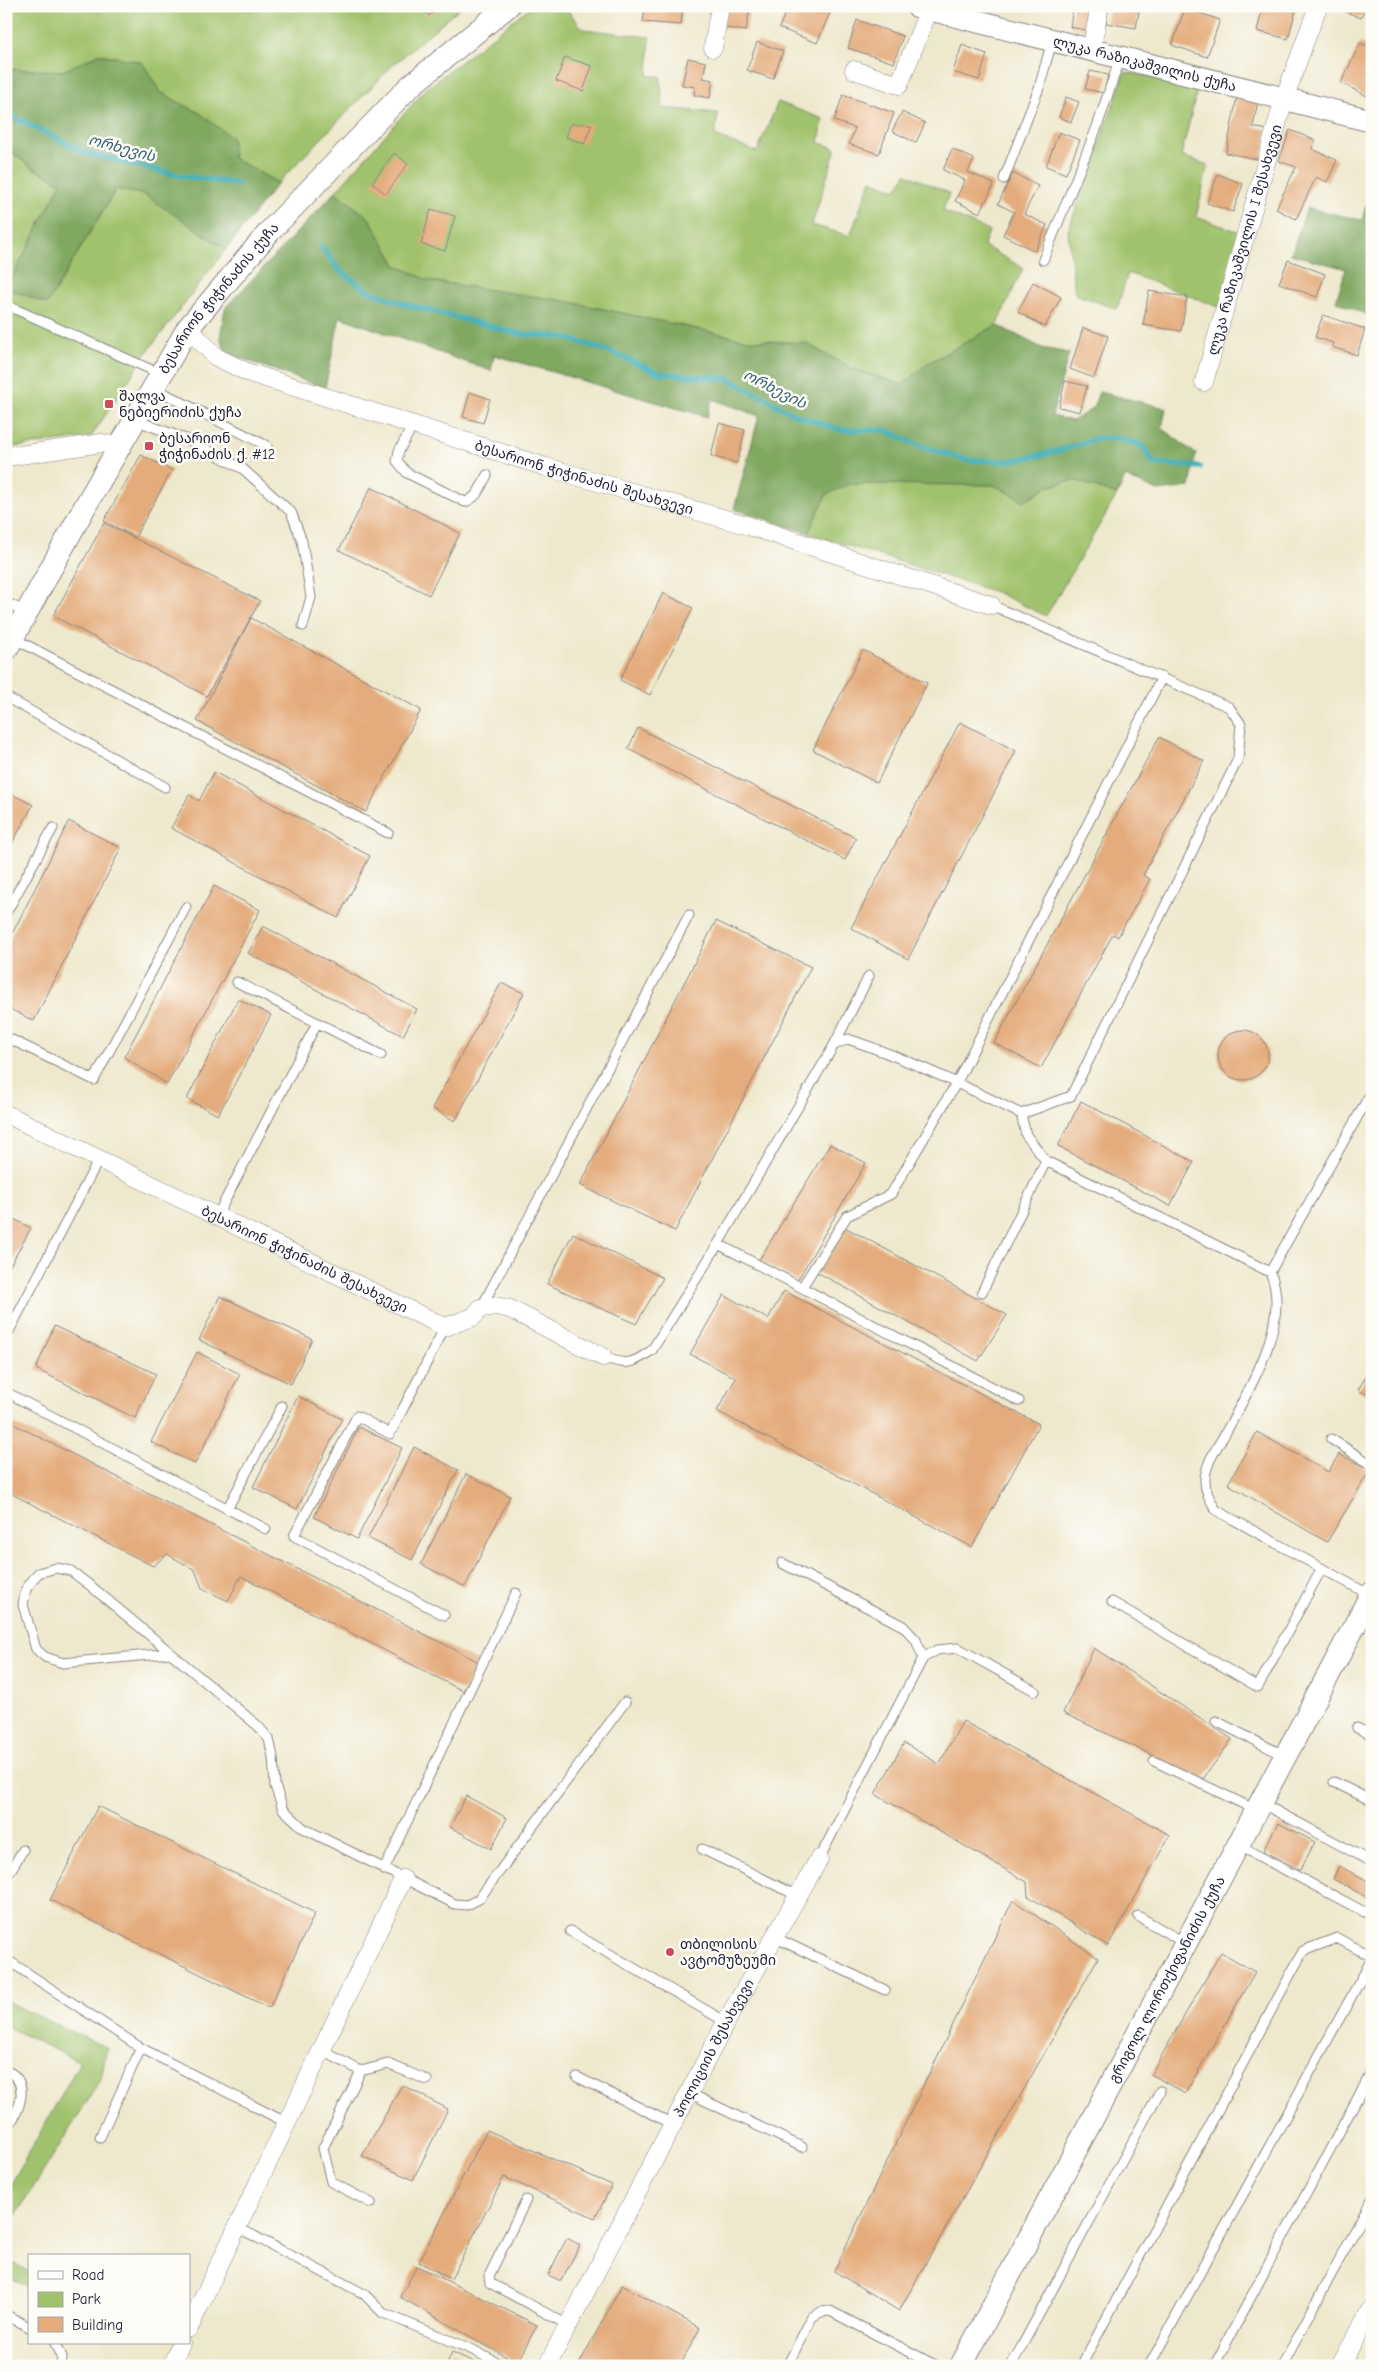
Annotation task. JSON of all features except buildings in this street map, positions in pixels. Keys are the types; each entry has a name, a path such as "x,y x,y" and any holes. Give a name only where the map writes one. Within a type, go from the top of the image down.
{"street":[{"name":"ბესარიონ ჭიჭინაძის ქუჩა","path":"10,644 119,447 188,328 270,232 409,87 508,6"},
{"path":"713,48 720,6"},
{"path":"1090,50 1100,6"},
{"name":"ლუკა რაზიკაშვილის I შესახვევი","path":"1204,382 1284,99 1318,6"},
{"path":"854,70 898,85 923,8"},
{"name":"ლუკა რაზიკაშვილის ქუჩა","path":"923,8 1372,121"},
{"name":"ბესარიონ ჭიჭინაძის შესახვევი","path":"188,328 216,357 246,372 546,467 749,526 991,605"},
{"path":"6,457 102,443 119,447"},
{"name":"ბესარიონ ჭიჭინაძის შესახვევი","path":"6,1114 445,1327"},
{"path":"445,1327 474,1317 481,1308 496,1306 510,1309 603,1357"},
{"name":"გრიგოლ ლორთქიფანიძის ქუჩა","path":"961,2366 1371,1594"},
{"name":"პოლიციის შესახვევი","path":"547,2366 726,2022 819,1859"},
{"path":"190,2326 403,1879"},
{"path":"1340,2366 1372,2307"},
{"path":"171,2366 181,2344"}],"lane":[{"path":"1004,178 1039,88 1052,40"},
{"path":"1043,260 1097,127 1120,58"},
{"path":"6,305 158,381 267,446"},
{"path":"135,420 191,441 243,469 291,512 302,541 311,597 303,626"},
{"path":"413,425 399,451 397,461 407,473 465,502 472,500 477,495 487,474"},
{"path":"6,602 27,613"},
{"path":"834,1045 848,1039 957,1082 1021,1114 1071,1096 1238,759 1241,724 1229,707 991,605"},
{"path":"10,644 388,833"},
{"path":"802,1287 847,1216 891,1194 957,1082 1162,678"},
{"path":"6,697 165,787"},
{"path":"6,913 53,828"},
{"path":"6,1036 94,1080 186,907"},
{"path":"481,1308 688,916"},
{"path":"603,1357 619,1363 636,1362 652,1350 718,1244 834,1045 868,976"},
{"path":"237,982 381,1055"},
{"path":"217,1216 317,1023"},
{"path":"1371,1594 1216,1510 1209,1499 1205,1482 1209,1462 1260,1371 1277,1310 1276,1292 1270,1272 1372,1091"},
{"path":"1021,1114 1026,1135 1046,1160 1270,1272"},
{"path":"6,1337 99,1159"},
{"path":"982,1292 1046,1160"},
{"path":"718,1244 1019,1401"},
{"path":"444,1615 294,1536 357,1416 390,1434 445,1327"},
{"path":"6,1392 266,1529"},
{"path":"227,1509 282,1406"},
{"path":"1331,1439 1372,1465"},
{"path":"782,1563 903,1626 916,1640 923,1658 937,1650 958,1648 1035,1691"},
{"path":"171,1653 63,1663 53,1662 45,1658 36,1649 23,1605 26,1589 38,1573 56,1568 70,1571 171,1653 258,1726 269,1739 273,1756 274,1786 283,1809 303,1828 455,1904 467,1905 479,1899 625,1702"},
{"path":"1112,1602 1258,1687 1322,1568"},
{"path":"384,1870 516,1592"},
{"name":"პოლიციის შესახვევი","path":"819,1859 923,1658"},
{"path":"1216,1722 1285,1756"},
{"path":"1357,1728 1372,1735"},
{"path":"1154,1761 1258,1807 1372,1862"},
{"path":"1334,1782 1372,1801"},
{"path":"1238,1845 1372,1916"},
{"path":"6,1878 23,1850"},
{"path":"702,1850 798,1896"},
{"path":"1138,1916 1186,1943"},
{"path":"570,1931 726,2022"},
{"path":"774,1937 885,1990"},
{"path":"1081,2366 1303,1951 1337,1938 1372,1958 1149,2366"},
{"path":"6,1959 141,2048 287,2123"},
{"path":"100,2137 141,2048"},
{"path":"321,2050 361,2071 388,2064 427,2080"},
{"path":"6,2070 14,2074 22,2089 19,2111 6,2131"},
{"path":"361,2071 324,2148 330,2182 371,2203"},
{"path":"1214,2366 1372,2071"},
{"path":"577,2077 672,2124"},
{"path":"1011,2366 1160,2091"},
{"path":"689,2093 802,2147"},
{"path":"1282,2366 1372,2199"},
{"path":"526,2200 489,2276 490,2283 568,2325"},
{"path":"237,2227 364,2294 382,2313 472,2349 503,2366"},
{"path":"787,2366 812,2317 822,2312 830,2311 937,2366"},
{"path":"6,2315 28,2326"},
{"path":"56,2344 62,2357 61,2366"}],"green space":[{"path":"6,6 462,6 392,66 278,183 233,158 201,114 160,92 142,62 99,54 63,71 6,69"},
{"path":"531,6 564,6 583,29 650,37 648,76 660,76 663,108 718,113 715,136 757,152 778,102 823,119 819,143 836,148 812,225 850,236 871,180 896,190 906,174 949,193 943,211 989,231 984,246 1023,268 997,325 927,364 903,385 851,368 805,343 749,340 565,301 430,281 396,265 369,218 335,192 425,90"},
{"path":"99,54 142,62 160,92 201,114 232,138 233,158 278,183 226,249 145,195 116,189 47,304 7,288 61,183 31,167 6,148 6,69 63,71"},
{"path":"1125,72 1198,87 1181,156 1208,165 1196,217 1243,233 1222,308 1128,273 1117,309 1075,294 1068,231"},
{"path":"6,148 31,167 61,183 7,288 47,304 116,189 145,195 226,249 148,351 91,437 6,448"},
{"path":"1372,184 1372,317 1336,301 1346,269 1291,254 1307,208 1362,220"},
{"path":"335,192 369,218 396,265 430,281 565,301 749,340 805,343 851,368 903,385 927,364 997,325 1042,348 1069,353 1052,416 1073,421 1093,408 1099,392 1166,408 1162,428 1196,454 1190,487 1158,491 1125,477 1117,495 1074,480 1047,487 1024,501 994,485 851,484 827,494 808,533 734,509 759,416 712,399 707,417 494,355 491,371 340,317 325,388 226,353 220,337 225,308"},
{"path":"1074,479 1117,495 1046,616 996,592 808,533 827,493 851,484 994,485 1024,501 1047,487"},
{"path":"6,2001 107,2048 101,2079 6,2231 6,2193 80,2062 6,2026"},
{"path":"6,2260 28,2271 28,2287 6,2275"}],"waterway":[{"name":"ორხევის","path":"6,113 86,153 177,175 238,184"},
{"name":"ორხევის","path":"321,246 339,270 367,290 405,304 520,334 564,337 608,351 659,373 728,379 796,415 841,430 885,430 923,447 968,460 1007,461 1065,449 1097,438 1120,439 1142,445 1153,463 1200,467"}],"place":[{"name":"შალვა ნებიერიძის ქუჩა","path":"109,404"},
{"name":"ბესარიონ ჭიჭინაძის ქ. #12","path":"149,446"},
{"name":"თბილისის ავტომუზეუმი","path":"670,1952"}]}
